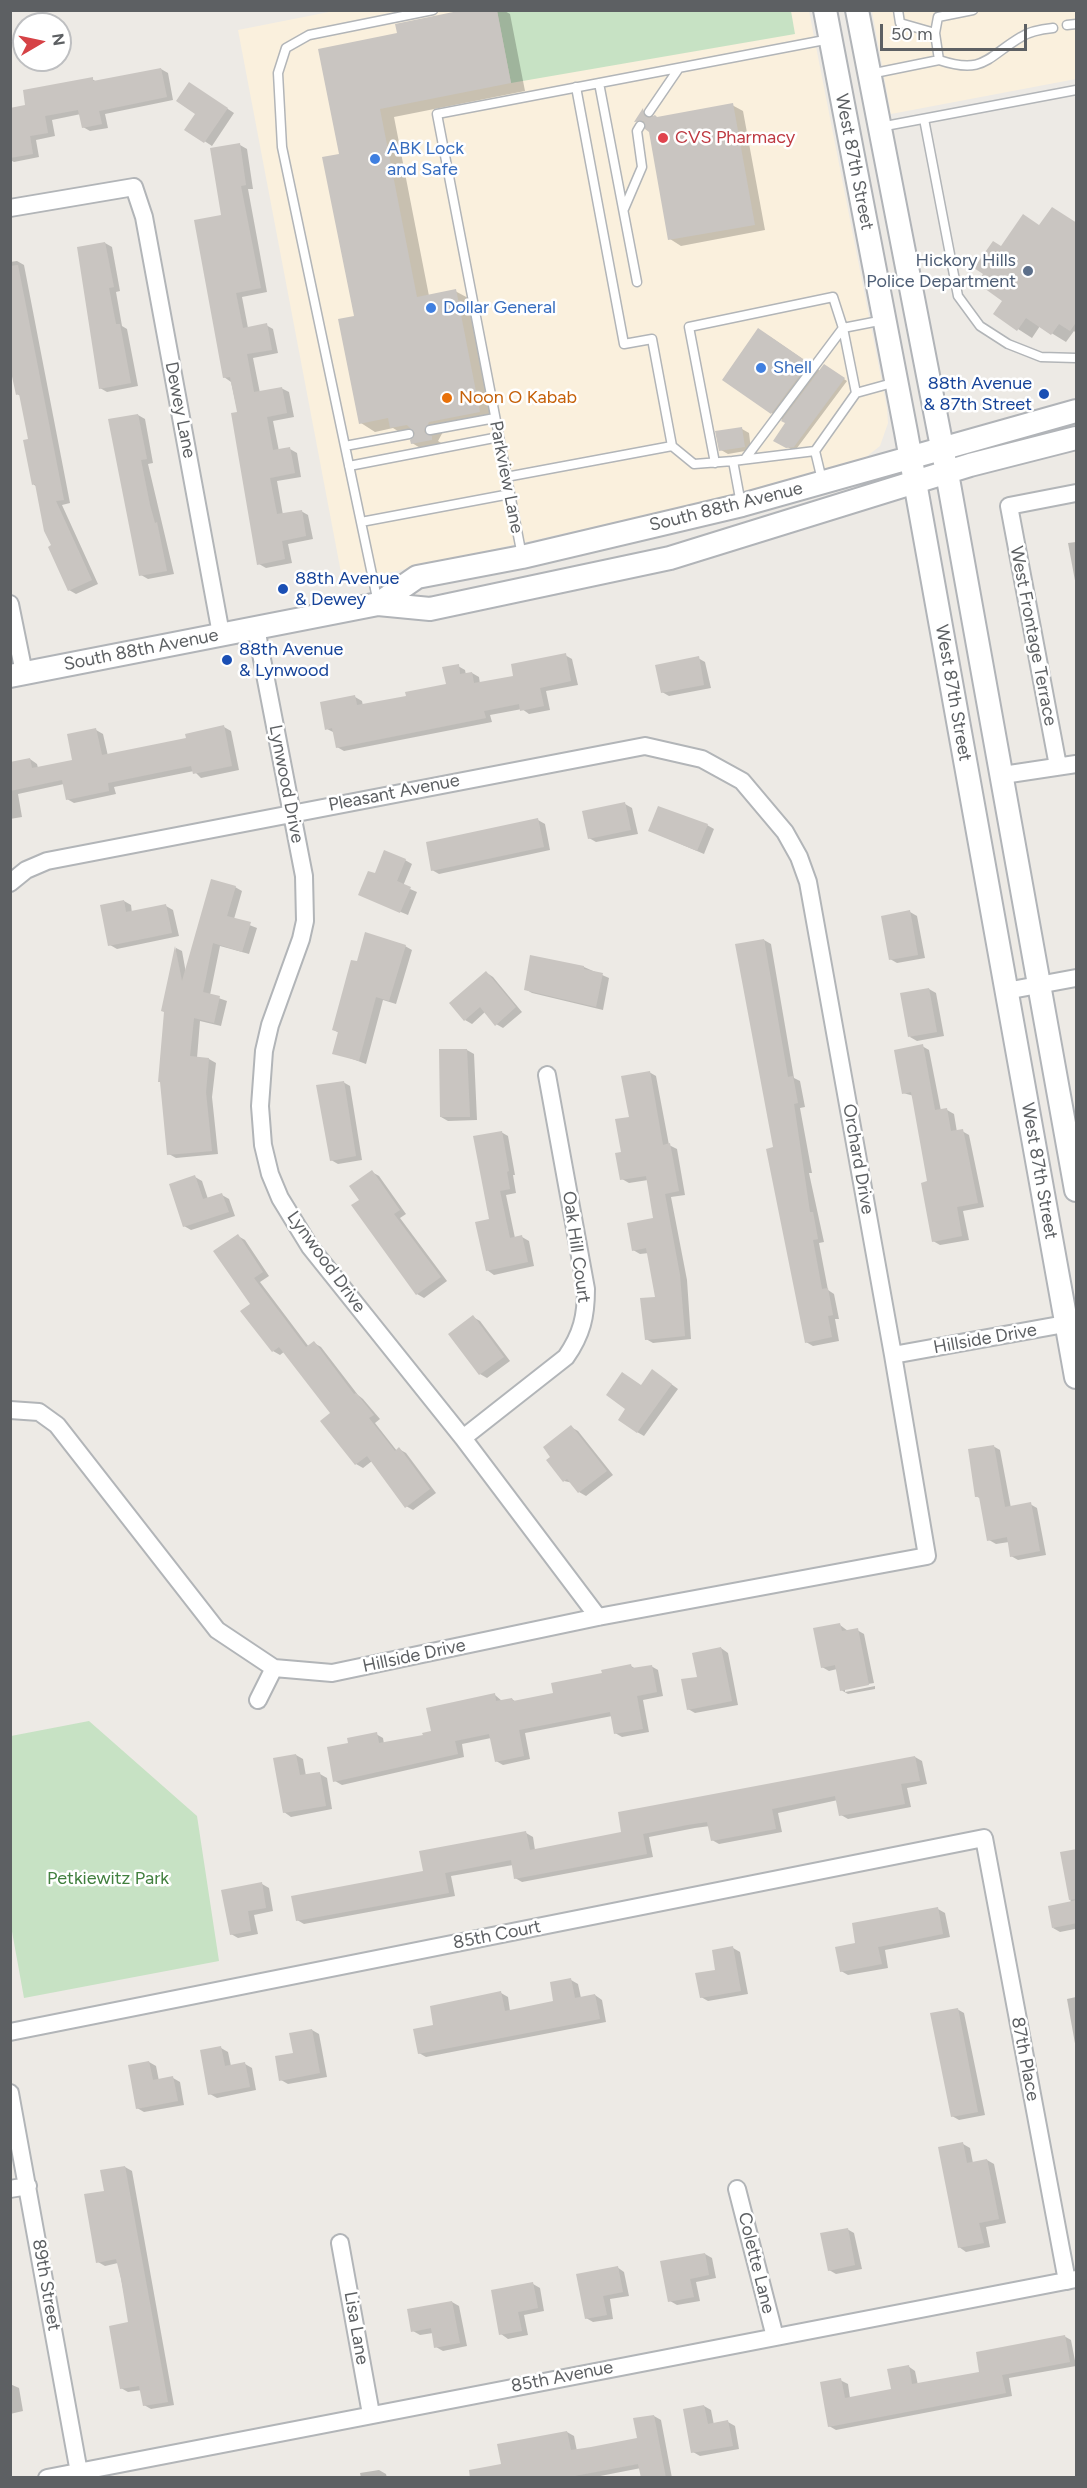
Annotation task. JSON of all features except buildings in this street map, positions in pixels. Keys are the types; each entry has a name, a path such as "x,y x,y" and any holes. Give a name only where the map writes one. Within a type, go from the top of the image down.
{"main road":[{"name":"West 87th Street","path":"825,10 911,459 1006,991 1072,1322 1077,1377"},
{"name":"West 87th Street","path":"857,10 947,473 1077,1190"},
{"name":"South 88th Avenue","path":"378,604 417,577 522,557 742,505 1077,411"},
{"name":"South 88th Avenue","path":"17,674 378,604 430,609 670,558 915,482 1077,438"}],"street":[{"name":"Dewey Lane","path":"10,208 134,187 144,217 221,634"},
{"name":"West Frontage Terrace","path":"1058,766 1008,506 1077,493"},
{"path":"10,604 17,674"},
{"name":"Lynwood Drive","path":"256,628 304,876 306,921 270,1025 264,1051 260,1106 263,1145 270,1174 280,1198 310,1247 463,1438 598,1617"},
{"name":"Pleasant Avenue","path":"10,883 26,870 48,861 292,812 645,746 702,759 742,781"},
{"path":"1003,775 1077,764"},
{"name":"Orchard Drive","path":"742,781 784,832 799,857 808,882 927,1556"},
{"path":"1006,991 1077,978"},
{"name":"Oak Hill Court","path":"463,1438 566,1357 584,1325 586,1289 547,1075"},
{"name":"Hillside Drive","path":"893,1355 1072,1322"},
{"name":"Hillside Drive","path":"10,1410 39,1412 57,1425 217,1630 274,1668 332,1673 598,1617 927,1556"},
{"path":"258,1700 274,1668"},
{"name":"85th Court","path":"10,2032 984,1838"},
{"name":"87th Place","path":"984,1838 1072,2280"},
{"name":"89th Street","path":"10,2093 79,2475"},
{"path":"10,2189 28,2186"},
{"name":"Colette Lane","path":"737,2189 775,2337"},
{"name":"Lisa Lane","path":"340,2242 371,2414"},
{"name":"85th Avenue","path":"47,2478 79,2475 371,2414 1072,2280"}],"lane":[{"path":"378,604 282,147 278,73 286,48 309,35 433,10"},
{"path":"898,10 900,23 935,33"},
{"path":"939,60 935,33 938,17 973,10"},
{"path":"1067,25 1077,24"},
{"path":"869,74 939,60 959,67 987,62 1022,36 1053,28"},
{"path":"830,39 576,87 624,344 652,339 672,446 694,464 815,451 856,393 896,382"},
{"path":"649,112 679,68"},
{"path":"600,83 637,282"},
{"name":"Parkview Lane","path":"522,557 437,114 576,87"},
{"path":"880,127 1077,90"},
{"path":"924,119 958,296 980,326 1008,344 1041,357 1077,358"},
{"path":"624,209 642,167 637,131 640,126"},
{"path":"715,462 689,327 833,297 843,328 856,393"},
{"path":"745,459 843,328 885,320"},
{"path":"430,430 495,418"},
{"path":"345,446 409,434"},
{"path":"349,466 499,437"},
{"path":"506,477 672,446"},
{"path":"815,451 823,482"},
{"path":"733,461 742,505"},
{"path":"361,522 510,494"}],"shaded area":[{"path":"339,10 809,11 887,408 888,423 880,446 866,457 713,500 343,583 238,30"},
{"path":"872,11 1076,11 1076,79 891,114"}],"green space":[{"path":"497,11 791,11 795,34 511,83"},
{"name":"Petkiewitz Park","path":"89,1721 197,1816 219,1961 24,1998 11,1926 11,1736"}],"place":[{"name":"CVS Pharmacy","path":"663,138"},
{"name":"ABK Lock and Safe","path":"375,159"},
{"name":"Hickory Hills Police Department","path":"1028,271"},
{"name":"Dollar General","path":"431,308"},
{"name":"Shell","path":"761,368"},
{"name":"88th Avenue & 87th Street","path":"1044,394"},
{"name":"Noon O Kabab","path":"447,398"},
{"name":"88th Avenue & Dewey","path":"283,589"},
{"name":"88th Avenue & Lynwood","path":"227,660"}]}
